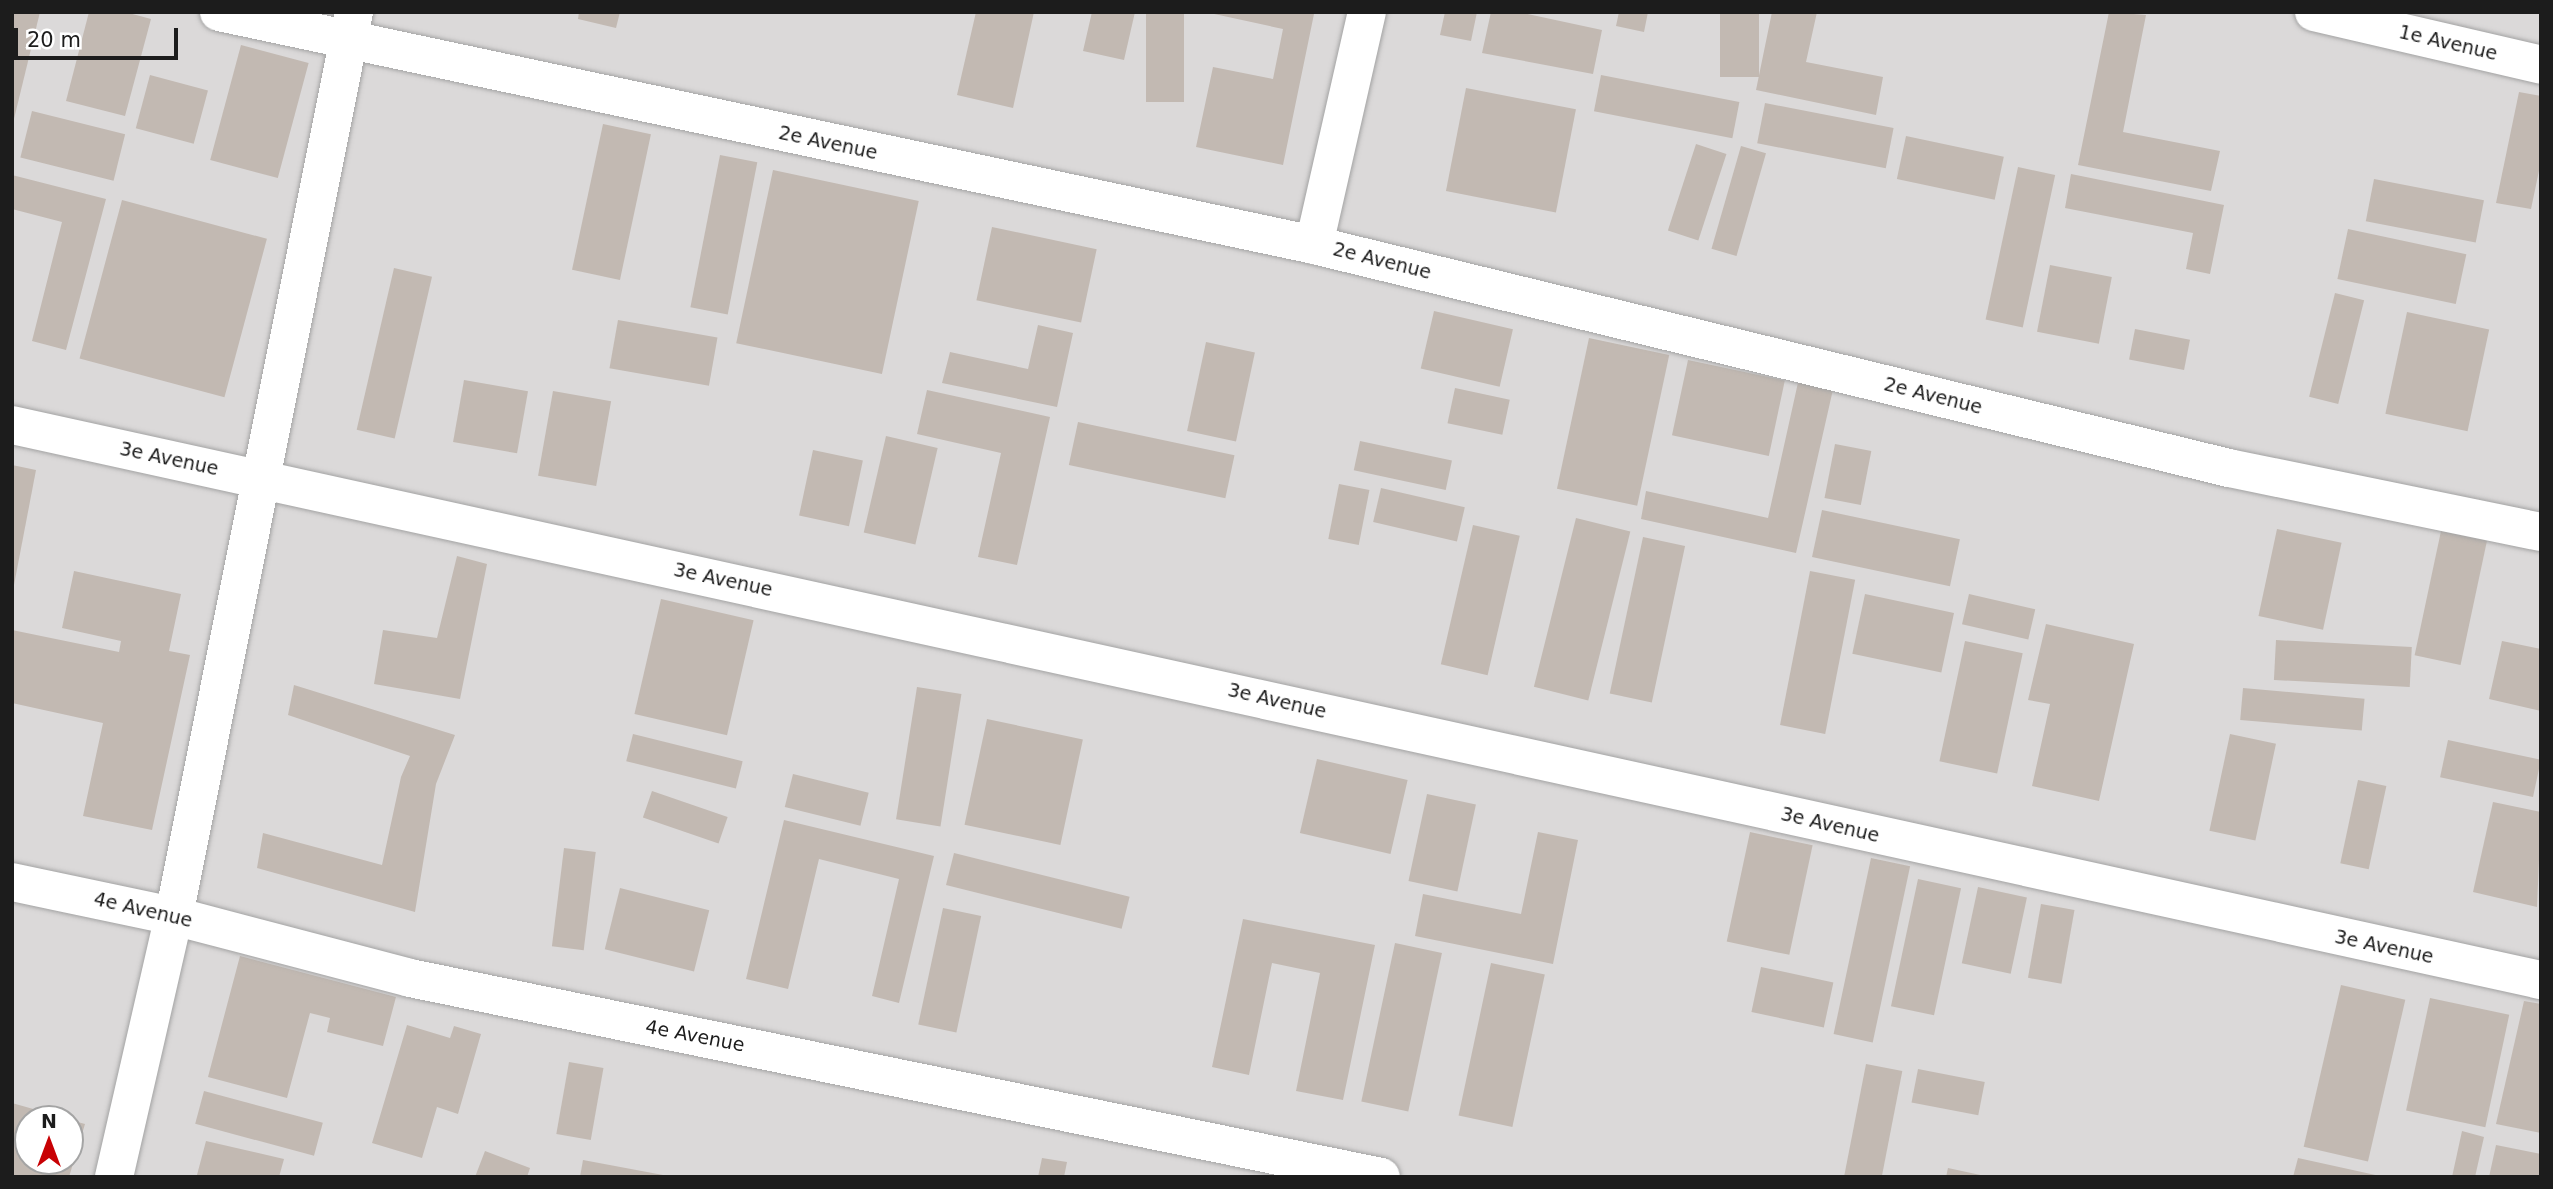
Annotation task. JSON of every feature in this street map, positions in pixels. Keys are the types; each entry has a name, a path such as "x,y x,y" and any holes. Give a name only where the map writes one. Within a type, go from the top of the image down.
{"street":[{"name":"2e Avenue","path":"219,12 351,27 1314,245 2229,468 2541,531"},
{"path":"1314,245 1367,12"},
{"name":"1e Avenue","path":"2333,14 2541,65"},
{"path":"114,1177 174,916 259,478 351,27"},
{"name":"3e Avenue","path":"12,425 2541,980"},
{"name":"4e Avenue","path":"12,882 174,916 410,978 1381,1177"}],"shaded area":[{"path":"12,12 2541,12 2541,1177 12,1177"}],"building":[{"path":"12,12 40,12 13,123 12,123"},
{"path":"89,12 125,12 151,19 125,116 66,101"},
{"path":"579,12 620,12 616,28 578,19"},
{"path":"976,12 1034,12 1013,108 957,95"},
{"path":"1092,12 1135,12 1124,60 1083,51"},
{"path":"1146,12 1184,12 1184,102 1146,102"},
{"path":"1205,12 1314,14 1283,165 1196,147 1213,67 1273,79 1283,29"},
{"path":"1445,12 1477,12 1471,41 1440,35"},
{"path":"1491,12 1518,12 1602,30 1593,74 1482,53"},
{"path":"1619,12 1648,12 1644,32 1616,26"},
{"path":"1720,12 1759,12 1759,77 1720,77"},
{"path":"1772,12 1817,12 1806,62 1883,77 1876,115 1756,90"},
{"path":"2109,12 2146,15 2123,132 2220,151 2211,191 2078,165"},
{"path":"241,45 309,63 278,178 210,160"},
{"path":"150,75 208,91 194,144 136,128"},
{"path":"1601,75 1739,102 1732,138 1594,111"},
{"path":"1466,88 1576,109 1556,212 1446,191"},
{"path":"2519,92 2541,96 2541,161 2531,209 2496,203"},
{"path":"1765,103 1894,128 1886,168 1757,143"},
{"path":"32,111 125,134 114,181 20,158"},
{"path":"603,124 651,134 620,280 572,270"},
{"path":"1906,136 2004,157 1995,200 1897,179"},
{"path":"1696,144 1726,154 1698,240 1668,231"},
{"path":"1741,146 1766,153 1736,256 1712,249"},
{"path":"720,155 757,162 728,314 690,307"},
{"path":"2018,167 2055,175 2023,327 1986,320"},
{"path":"773,170 919,201 882,374 736,343"},
{"path":"2071,174 2224,205 2210,274 2186,269 2193,233 2065,208"},
{"path":"12,175 106,199 66,350 32,341 62,222 12,209"},
{"path":"2374,179 2484,200 2476,243 2366,221"},
{"path":"122,200 267,239 224,397 80,358"},
{"path":"992,227 1097,249 1081,323 976,300"},
{"path":"2348,229 2466,254 2456,304 2337,279"},
{"path":"2050,265 2112,277 2099,344 2037,332"},
{"path":"394,268 432,277 395,439 357,430"},
{"path":"2335,293 2364,300 2338,404 2309,397"},
{"path":"1434,311 1513,329 1500,387 1421,368"},
{"path":"2407,312 2489,329 2468,431 2385,414"},
{"path":"618,320 717,338 709,386 609,368"},
{"path":"1038,325 1073,333 1057,407 942,383 950,352 1028,369"},
{"path":"2135,329 2190,340 2184,370 2129,359"},
{"path":"1589,338 1669,355 1637,506 1557,489"},
{"path":"1206,342 1255,352 1236,441 1187,431"},
{"path":"1688,360 1785,381 1769,456 1672,435"},
{"path":"1799,378 1834,385 1796,553 1641,519 1646,491 1768,518"},
{"path":"464,380 528,391 517,453 453,442"},
{"path":"1455,388 1510,400 1502,435 1448,423"},
{"path":"927,390 1050,417 1017,565 978,557 1001,453 917,434"},
{"path":"553,391 611,401 596,486 538,476"},
{"path":"1078,422 1235,455 1225,498 1069,465"},
{"path":"886,436 938,448 915,544 864,532"},
{"path":"1360,441 1452,461 1446,490 1354,470"},
{"path":"1835,444 1871,451 1861,505 1825,498"},
{"path":"813,450 863,461 849,526 799,516"},
{"path":"12,465 36,470 14,585 12,584"},
{"path":"1339,484 1369,490 1359,545 1328,539"},
{"path":"1381,488 1465,507 1457,541 1373,522"},
{"path":"1822,510 1960,539 1950,586 1812,557"},
{"path":"1576,518 1630,532 1588,700 1534,687"},
{"path":"1473,525 1520,536 1488,675 1441,664"},
{"path":"2277,529 2342,543 2323,630 2258,616"},
{"path":"2441,531 2487,541 2461,665 2415,655"},
{"path":"1643,537 1685,546 1652,702 1610,694"},
{"path":"457,556 487,564 460,699 374,684 383,630 437,638"},
{"path":"74,571 181,594 169,651 190,655 152,830 83,816 103,723 12,703 12,630 119,652 121,641 62,628"},
{"path":"1810,571 1855,580 1825,734 1780,725"},
{"path":"1865,594 1954,613 1941,673 1852,654"},
{"path":"1969,594 2035,609 2028,640 1962,624"},
{"path":"661,599 754,620 727,735 634,714"},
{"path":"2046,624 2134,644 2099,801 2032,786 2050,704 2028,700"},
{"path":"2276,640 2412,647 2410,687 2274,680"},
{"path":"1965,641 2023,653 1997,774 1939,761"},
{"path":"2502,641 2541,649 2541,711 2489,699"},
{"path":"294,685 455,735 436,784 415,912 257,868 263,833 382,865 401,777 410,756 288,715"},
{"path":"917,687 961,694 940,826 896,819"},
{"path":"2243,688 2365,699 2362,731 2240,720"},
{"path":"987,719 1083,739 1060,845 965,825"},
{"path":"633,734 743,761 736,789 626,761"},
{"path":"2230,734 2276,744 2255,841 2209,831"},
{"path":"2448,740 2541,760 2533,797 2440,777"},
{"path":"1317,759 1408,780 1391,854 1300,833"},
{"path":"793,774 869,793 860,826 785,807"},
{"path":"2358,780 2386,786 2369,869 2340,863"},
{"path":"652,791 728,817 719,844 643,817"},
{"path":"1427,794 1476,804 1457,891 1408,881"},
{"path":"2493,802 2541,812 2537,907 2473,892"},
{"path":"784,820 934,856 899,1003 872,996 899,879 819,859 788,989 746,979"},
{"path":"1538,832 1578,840 1553,964 1415,936 1423,894 1521,914"},
{"path":"1750,832 1813,845 1789,955 1727,942"},
{"path":"564,848 596,852 584,950 552,946"},
{"path":"954,853 1130,897 1122,929 946,885"},
{"path":"1871,858 1910,866 1873,1042 1834,1034"},
{"path":"1918,879 1961,888 1934,1015 1891,1006"},
{"path":"1978,887 2027,897 2011,974 1962,963"},
{"path":"620,888 709,910 694,971 605,949"},
{"path":"2041,904 2074,910 2061,984 2028,978"},
{"path":"943,908 981,916 956,1033 918,1024"},
{"path":"1243,919 1375,945 1343,1100 1296,1091 1320,973 1272,963 1249,1075 1212,1067"},
{"path":"1395,943 1442,953 1408,1111 1361,1101"},
{"path":"240,956 396,997 383,1046 327,1032 330,1018 310,1013 287,1098 208,1077"},
{"path":"1491,963 1545,974 1512,1127 1459,1116"},
{"path":"1761,967 1833,982 1824,1027 1751,1012"},
{"path":"2341,985 2405,1000 2368,1162 2304,1147"},
{"path":"2430,998 2509,1015 2485,1127 2406,1110"},
{"path":"2524,1001 2541,1004 2541,1133 2496,1124"},
{"path":"407,1025 450,1038 454,1026 481,1034 458,1114 437,1107 422,1158 372,1143"},
{"path":"569,1062 603,1068 591,1140 556,1134"},
{"path":"1866,1064 1902,1071 1882,1177 1844,1177"},
{"path":"1918,1069 1985,1082 1978,1115 1912,1102"},
{"path":"204,1091 323,1123 314,1156 195,1124"},
{"path":"12,1103 19,1105 14,1105 14,1175 70,1175 12,1177"},
{"path":"2462,1131 2484,1137 2475,1177 2452,1177"},
{"path":"206,1141 284,1159 279,1177 197,1175"},
{"path":"2496,1145 2541,1154 2541,1177 2489,1177"},
{"path":"485,1151 530,1168 527,1177 475,1177"},
{"path":"1042,1158 1067,1162 1064,1177 1038,1177"},
{"path":"2298,1158 2380,1176 2380,1177 2293,1177"},
{"path":"583,1160 663,1175 663,1177 580,1177"},
{"path":"1948,1168 1985,1176 1985,1177 1946,1177"}]}
